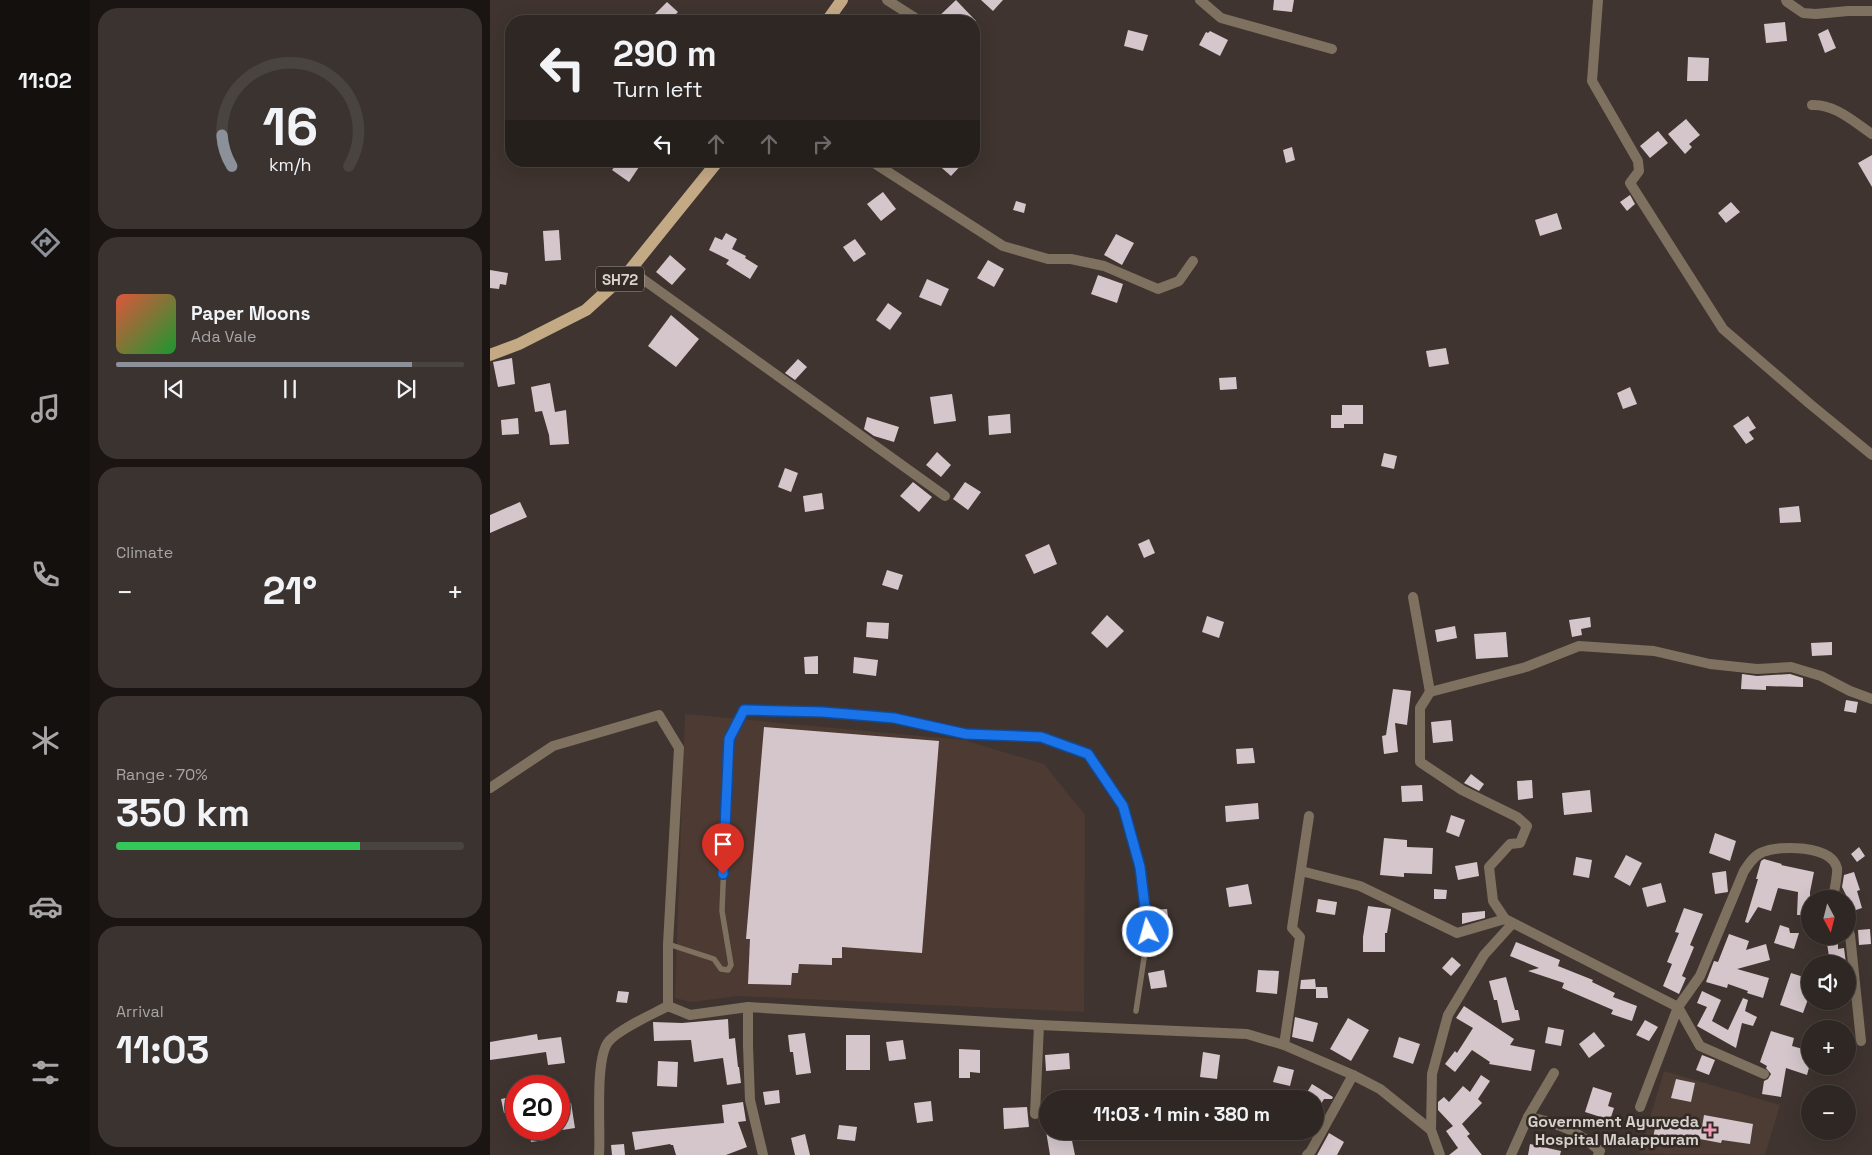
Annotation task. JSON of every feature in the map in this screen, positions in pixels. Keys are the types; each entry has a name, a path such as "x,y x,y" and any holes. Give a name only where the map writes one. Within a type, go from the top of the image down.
{"main road":[{"path":"831,15 842,0"},
{"name":"SH72","path":"490,355 519,344 586,310 630,270 713,167"}],"street":[{"path":"887,0 911,15"},
{"path":"1200,0 1221,18 1332,49"},
{"path":"1598,0 1592,81 1638,161 1639,171 1630,183 1723,329 1872,455"},
{"path":"1786,0 1786,2 1803,13 1872,11"},
{"path":"1812,105 1820,104 1840,112 1872,134"},
{"path":"880,167 1003,246 1048,258 1071,259 1104,266 1158,289 1179,281 1193,261"},
{"path":"630,270 945,496"},
{"path":"1413,597 1430,692 1420,708 1420,762 1462,790 1517,818 1527,826 1520,843 1510,844 1489,868 1493,901 1508,921 1678,1007 1700,1046 1764,1074"},
{"path":"1430,692 1526,667 1580,646 1654,651 1710,664 1757,669 1791,667 1821,676 1850,691 1872,699"},
{"path":"490,788 553,746 659,715 679,748 668,944 668,1006"},
{"path":"1284,1045 1300,938 1292,928 1309,816"},
{"path":"1640,1107 1678,1007 1700,976 1744,871 1754,858 1761,852 1784,847 1822,852 1837,868 1834,890"},
{"path":"1301,871 1360,886 1457,933 1508,921"},
{"path":"1440,1155 1431,1130 1432,1074 1448,1016 1484,955 1508,921"},
{"path":"1851,945 1861,1041"},
{"path":"668,1006 690,1015 748,1007 1039,1025 1247,1034 1284,1045 1380,1089 1431,1130"},
{"path":"599,1155 599,1088 602,1059 607,1043 619,1032 668,1006"},
{"path":"748,1007 750,1100 763,1155"},
{"path":"1035,1114 1039,1025"},
{"path":"1510,1155 1528,1117 1554,1073"},
{"path":"1307,1155 1312,1151 1353,1075"},
{"path":"1528,1117 1554,1122 1580,1134 1600,1151 1598,1155"}],"lane":[{"path":"668,944 714,959 721,969 728,970 731,965 722,911 729,739 744,710 823,712 894,718 966,734 1041,737 1088,754 1123,806 1140,867 1148,932 1136,1011"}],"shaded area":[{"path":"685,714 964,740 1044,764 1085,815 1084,1012 738,996 691,1002 675,998"},
{"name":"Government Ayurveda Hospital Malappuram","path":"1664,1071 1780,1105 1765,1155 1639,1154"}],"building":[{"path":"956,0 970,15 940,15"},
{"path":"981,0 1003,0 993,11"},
{"path":"1274,0 1294,0 1292,12 1273,10"},
{"path":"667,2 678,12 675,15 654,15"},
{"path":"1785,22 1787,41 1766,43 1764,24"},
{"path":"1828,29 1836,48 1825,53 1818,34"},
{"path":"1128,30 1148,35 1143,51 1124,46"},
{"path":"1210,31 1228,40 1220,56 1199,45 1206,32"},
{"path":"1688,57 1709,58 1708,81 1687,81"},
{"path":"1686,119 1700,135 1689,144 1692,147 1685,154 1668,134"},
{"path":"1658,131 1668,143 1650,158 1640,146"},
{"path":"1292,147 1295,160 1286,163 1283,150"},
{"path":"1872,155 1872,187 1858,163"},
{"path":"614,167 639,167 629,182 612,170"},
{"path":"941,167 959,167 951,176"},
{"path":"883,192 896,209 881,221 867,204"},
{"path":"1630,195 1635,204 1627,211 1620,202"},
{"path":"1016,201 1026,204 1024,213 1013,210"},
{"path":"1731,202 1740,212 1726,223 1718,213"},
{"path":"1557,213 1562,229 1540,236 1535,220"},
{"path":"559,230 561,260 545,261 543,231"},
{"path":"726,233 737,239 732,249 746,256 745,258 758,266 750,279 726,264 729,260 709,250 715,237 722,240"},
{"path":"1116,234 1134,243 1122,265 1104,255"},
{"path":"855,239 866,254 854,262 843,247"},
{"path":"670,255 686,269 672,285 656,272"},
{"path":"988,260 1004,269 994,287 977,278"},
{"path":"490,270 508,273 506,285 500,284 499,289 490,288"},
{"path":"1098,275 1123,284 1117,303 1091,294"},
{"path":"927,279 949,289 941,306 919,297"},
{"path":"888,303 902,313 890,330 876,320"},
{"path":"671,315 699,339 676,367 648,346"},
{"path":"1446,348 1449,364 1429,367 1426,351"},
{"path":"512,358 515,384 498,387 493,362"},
{"path":"798,359 807,367 795,380 785,373"},
{"path":"1236,377 1237,389 1220,390 1219,378"},
{"path":"550,383 555,412 566,410 569,444 550,445 542,411 535,412 531,387"},
{"path":"1630,387 1637,404 1623,409 1617,393"},
{"path":"952,394 956,421 934,424 930,397"},
{"path":"1342,405 1363,405 1363,424 1344,424 1344,428 1331,428 1331,415 1342,415"},
{"path":"1010,414 1011,433 989,435 988,416"},
{"path":"1748,416 1756,428 1749,432 1754,439 1746,444 1733,426"},
{"path":"867,417 899,427 894,442 874,436 864,429"},
{"path":"518,418 519,434 502,435 501,420"},
{"path":"937,452 951,465 941,477 926,465"},
{"path":"1384,453 1397,456 1394,469 1381,466"},
{"path":"785,468 798,473 791,492 778,487"},
{"path":"913,482 932,497 919,512 900,496"},
{"path":"965,482 981,492 968,510 953,499"},
{"path":"822,493 824,509 805,512 803,496"},
{"path":"520,502 527,517 490,533 490,515"},
{"path":"1799,506 1801,522 1780,523 1779,508"},
{"path":"1149,539 1155,553 1144,558 1138,544"},
{"path":"1049,544 1057,564 1034,574 1025,555"},
{"path":"887,570 903,575 898,590 882,585"},
{"path":"1107,615 1124,631 1107,648 1091,633"},
{"path":"1207,616 1224,622 1219,638 1202,632"},
{"path":"1590,617 1591,627 1581,629 1582,635 1572,637 1569,620"},
{"path":"867,622 889,623 888,639 866,637"},
{"path":"1455,626 1457,638 1437,642 1435,630"},
{"path":"1506,632 1508,657 1476,659 1474,634"},
{"path":"1832,642 1832,655 1812,656 1811,643"},
{"path":"818,656 818,674 805,674 804,657"},
{"path":"854,657 878,660 876,676 853,673"},
{"path":"1742,674 1757,676 1790,674 1803,678 1803,687 1766,686 1766,690 1741,689"},
{"path":"1393,689 1411,691 1407,725 1395,723 1398,752 1384,754 1382,736 1386,735"},
{"path":"1846,700 1858,702 1856,713 1844,711"},
{"path":"1451,720 1453,741 1433,743 1431,722"},
{"path":"764,727 939,741 922,953 842,947 842,958 832,958 832,965 799,964 798,973 792,973 791,985 748,984 750,939 746,939"},
{"path":"1253,748 1255,763 1237,764 1236,749"},
{"path":"1471,774 1484,784 1479,791 1464,783"},
{"path":"1532,780 1533,798 1518,800 1517,781"},
{"path":"1422,785 1423,801 1402,802 1401,786"},
{"path":"1590,790 1592,812 1564,815 1562,793"},
{"path":"1258,803 1259,819 1226,822 1225,806"},
{"path":"1451,815 1465,820 1459,837 1446,832"},
{"path":"1715,833 1736,841 1730,861 1709,853"},
{"path":"1384,838 1407,840 1407,847 1433,848 1432,874 1404,873 1404,877 1380,875"},
{"path":"1859,847 1865,856 1857,862 1851,854"},
{"path":"1626,855 1642,863 1630,886 1614,877"},
{"path":"1576,857 1592,860 1589,878 1573,875"},
{"path":"1764,859 1781,865 1814,872 1810,890 1801,890 1801,915 1797,915 1798,892 1778,888 1771,911 1758,907 1748,923 1745,922 1758,879 1756,879 1761,861"},
{"path":"1477,862 1479,876 1458,880 1455,866"},
{"path":"1726,871 1728,892 1715,894 1712,873"},
{"path":"1854,872 1860,890 1857,891 1862,908 1856,910 1856,890 1844,890 1842,887 1844,875"},
{"path":"1661,883 1666,902 1647,907 1642,888"},
{"path":"1248,884 1252,904 1229,907 1226,888"},
{"path":"1434,889 1447,890 1446,899 1434,899"},
{"path":"1318,899 1337,902 1335,915 1316,912"},
{"path":"1368,906 1391,909 1387,933 1385,933 1385,952 1363,952 1363,937"},
{"path":"1684,908 1703,914 1690,945 1694,947 1682,976 1686,978 1679,994 1663,986 1672,964 1667,962 1679,933 1675,932"},
{"path":"1167,909 1169,925 1152,927 1151,910"},
{"path":"1485,911 1485,918 1462,924 1462,913"},
{"path":"1780,925 1789,928 1790,933 1799,933 1794,949 1774,943"},
{"path":"1870,929 1871,944 1859,945 1858,930"},
{"path":"1729,934 1749,941 1746,950 1766,944 1770,960 1737,969 1769,978 1763,998 1728,984 1727,988 1706,982 1714,961 1718,962"},
{"path":"1516,942 1560,960 1558,966 1593,980 1592,982 1615,993 1613,997 1637,1006 1632,1021 1611,1014 1613,1010 1562,988 1564,983 1528,971 1539,968 1510,956"},
{"path":"1827,945 1838,945 1838,949 1844,948 1845,955 1829,955"},
{"path":"1452,957 1461,965 1451,976 1442,968"},
{"path":"1164,970 1167,987 1151,989 1148,973"},
{"path":"1258,970 1279,971 1277,994 1256,992"},
{"path":"1791,973 1801,976 1801,1010 1804,1010 1803,1013 1780,1005"},
{"path":"1506,977 1515,1010 1518,1010 1520,1020 1502,1023 1497,1000 1494,1000 1489,981"},
{"path":"1315,979 1316,989 1300,989 1301,980"},
{"path":"1316,987 1327,987 1328,998 1316,998"},
{"path":"618,991 629,992 627,1003 616,1002"},
{"path":"1702,991 1721,1000 1712,1021 1728,1030 1743,998 1748,1000 1745,1011 1757,1017 1753,1026 1742,1023 1736,1048 1697,1026 1707,1007 1697,1003"},
{"path":"1464,1006 1514,1039 1510,1045 1535,1050 1531,1071 1489,1064 1490,1062 1472,1050 1455,1072 1445,1064 1455,1051 1457,1053 1473,1028 1456,1018"},
{"path":"1295,1017 1318,1023 1313,1042 1292,1037"},
{"path":"1348,1018 1369,1030 1351,1061 1330,1049"},
{"path":"728,1019 729,1039 735,1038 741,1083 727,1085 723,1058 694,1062 691,1040 654,1041 653,1022 682,1023"},
{"path":"1645,1020 1658,1027 1649,1041 1636,1035"},
{"path":"1548,1027 1564,1030 1561,1046 1545,1043"},
{"path":"1771,1031 1794,1038 1792,1046 1801,1048 1801,1073 1786,1068 1781,1097 1762,1094 1764,1081 1771,1074 1766,1068 1767,1066 1760,1062"},
{"path":"1594,1032 1605,1046 1589,1058 1579,1044"},
{"path":"805,1033 811,1073 796,1075 793,1052 790,1052 788,1035"},
{"path":"537,1034 538,1040 561,1037 565,1063 548,1065 546,1052 490,1060 490,1042"},
{"path":"846,1035 870,1035 870,1070 846,1070"},
{"path":"1399,1037 1420,1044 1413,1064 1393,1057"},
{"path":"903,1040 906,1059 889,1061 886,1042"},
{"path":"959,1049 980,1050 980,1073 970,1072 970,1078 959,1078"},
{"path":"1203,1052 1220,1055 1217,1079 1200,1077"},
{"path":"1069,1053 1070,1069 1046,1071 1045,1055"},
{"path":"1702,1055 1715,1060 1709,1075 1696,1070"},
{"path":"658,1061 678,1062 677,1087 657,1086"},
{"path":"1278,1066 1294,1070 1290,1086 1273,1082"},
{"path":"1481,1075 1490,1081 1478,1099 1482,1103 1462,1124 1470,1134 1467,1136 1482,1155 1449,1155 1458,1148 1446,1131 1453,1126 1438,1110 1438,1102 1444,1097 1449,1102 1463,1086 1470,1092"},
{"path":"1676,1079 1695,1083 1691,1102 1671,1098"},
{"path":"1312,1084 1322,1090 1308,1090"},
{"path":"1593,1087 1612,1093 1608,1106 1614,1108 1610,1120 1585,1112"},
{"path":"779,1090 780,1103 765,1105 763,1092"},
{"path":"1324,1091 1333,1097 1332,1099 1324,1099"},
{"path":"505,1098 505,1113 504,1113 501,1099"},
{"path":"931,1101 933,1121 917,1123 914,1103"},
{"path":"743,1102 746,1121 738,1122 747,1147 726,1155 676,1155 673,1145 670,1144 635,1150 632,1132 724,1123 722,1105"},
{"path":"570,1103 575,1128 570,1129"},
{"path":"1027,1107 1029,1127 1004,1129 1003,1108"},
{"path":"1704,1115 1753,1124 1750,1144 1722,1140 1721,1143 1689,1137 1687,1147 1653,1138 1656,1123 1674,1127 1675,1122 1702,1127"},
{"path":"839,1125 857,1127 855,1141 837,1139"},
{"path":"1329,1133 1344,1142 1337,1155 1317,1155"},
{"path":"805,1134 810,1155 795,1155 791,1138"},
{"path":"1048,1140 1072,1140 1075,1155 1050,1155"},
{"path":"624,1144 625,1155 612,1155 611,1145"},
{"path":"1530,1144 1561,1151 1560,1155 1528,1155"}],"place":[{"name":"Government Ayurveda Hospital Malappuram","path":"1710,1130"}],"route":[{"path":"723,874 728,798 729,739 744,710 823,712 894,718 966,734 1041,737 1088,754 1123,806 1140,867 1148,932"}]}
